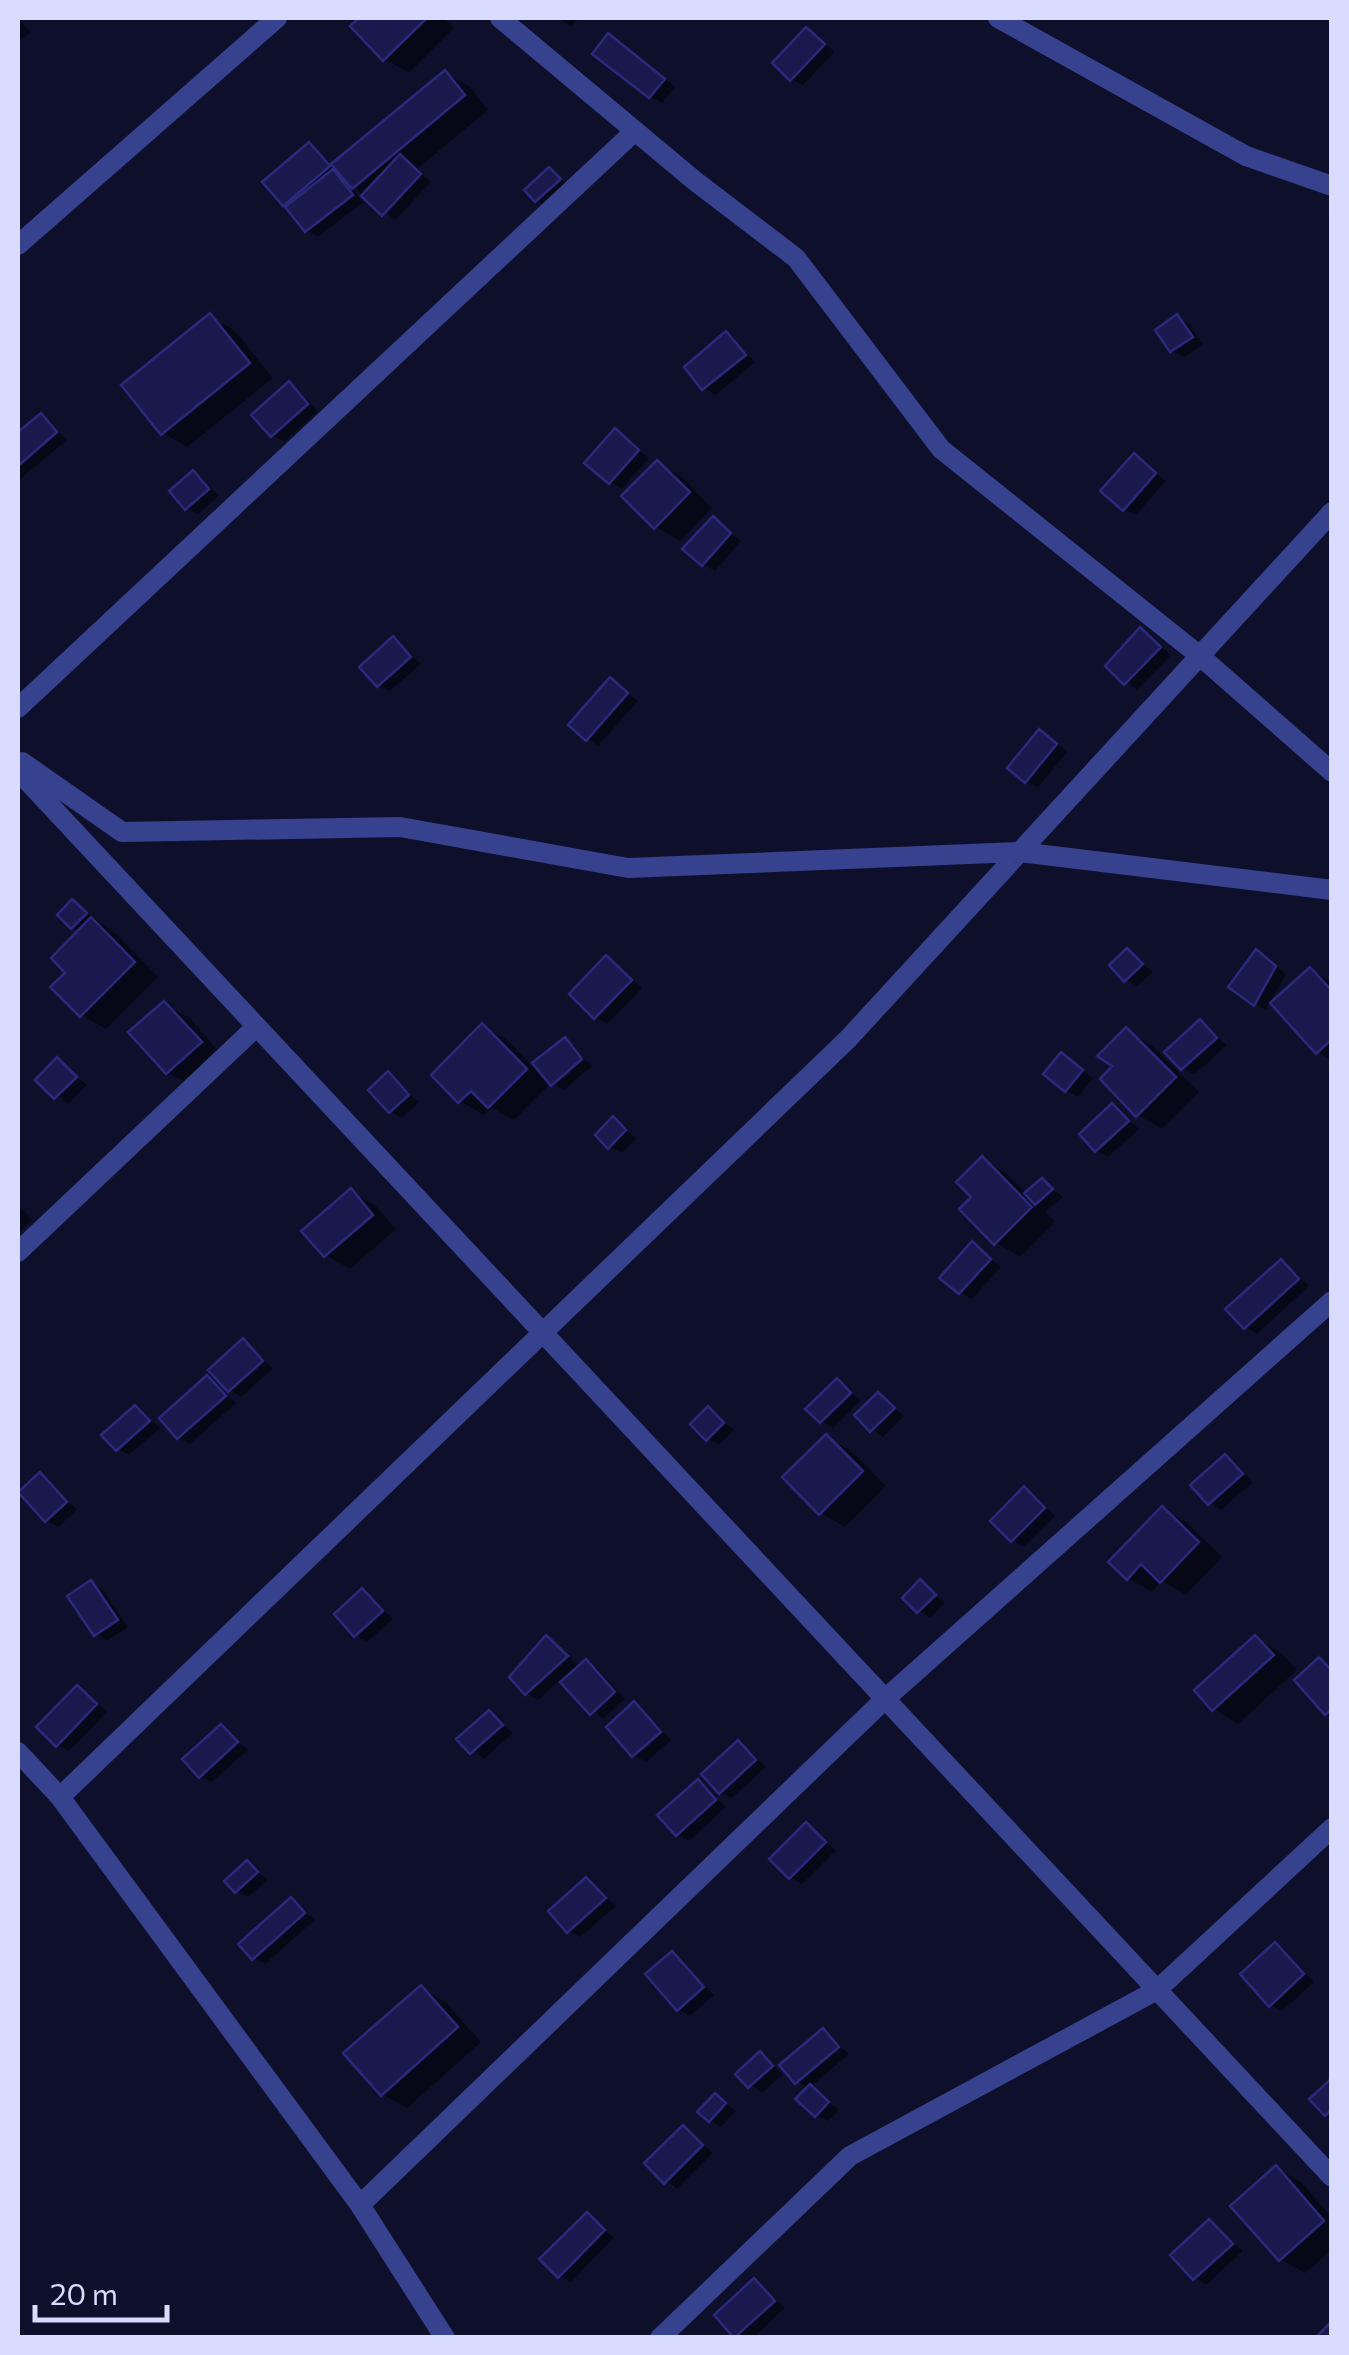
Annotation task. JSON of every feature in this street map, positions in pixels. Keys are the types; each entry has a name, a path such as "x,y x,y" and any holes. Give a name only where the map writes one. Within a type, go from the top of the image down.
{"street":[{"path":"18,245 277,18"},
{"path":"500,18 796,258 940,449 1200,656 1332,772"},
{"path":"998,18 1246,156 1332,186"},
{"path":"18,708 635,130"},
{"path":"60,1797 848,1040 1332,512"},
{"path":"18,759 122,832 400,828 628,868 1020,852 1332,890"},
{"path":"18,771 1332,2177"},
{"path":"18,1252 256,1026"},
{"path":"360,2205 885,1699 1332,1300"},
{"path":"18,1752 60,1797 360,2205 445,2338"},
{"path":"660,2338 850,2156 1157,1990 1332,1828"}],"building":[{"path":"359,18 427,18 383,61 350,26"},
{"path":"806,27 825,44 790,81 772,63"},
{"path":"608,33 665,79 649,98 592,54"},
{"path":"445,70 465,95 352,189 331,164"},
{"path":"309,142 330,166 283,206 262,182"},
{"path":"400,154 421,174 382,216 361,196"},
{"path":"549,167 561,179 535,202 524,190"},
{"path":"333,169 353,195 305,232 285,207"},
{"path":"210,313 250,363 161,435 121,385"},
{"path":"1177,314 1193,337 1170,352 1155,330"},
{"path":"726,331 746,355 702,390 684,367"},
{"path":"289,381 308,404 271,437 251,415"},
{"path":"41,413 57,432 18,466 18,432"},
{"path":"615,428 639,450 609,484 584,463"},
{"path":"1134,453 1156,473 1123,511 1100,491"},
{"path":"657,460 690,492 654,529 621,496"},
{"path":"193,470 209,489 185,510 169,491"},
{"path":"713,516 731,533 702,566 682,549"},
{"path":"1140,627 1161,647 1124,685 1105,666"},
{"path":"393,636 411,657 377,687 359,667"},
{"path":"610,677 628,693 586,741 568,725"},
{"path":"1039,729 1057,744 1025,783 1007,768"},
{"path":"72,899 87,913 71,929 57,915"},
{"path":"91,917 135,962 80,1017 50,987 65,973 51,958"},
{"path":"1127,948 1143,964 1124,982 1109,965"},
{"path":"1256,949 1276,966 1254,1006 1228,987"},
{"path":"606,955 632,980 594,1019 569,994"},
{"path":"1310,967 1332,991 1332,1039 1316,1054 1270,1003"},
{"path":"164,1001 202,1042 166,1074 128,1032"},
{"path":"1200,1019 1217,1038 1181,1070 1164,1052"},
{"path":"482,1023 527,1069 488,1108 471,1091 458,1103 431,1075"},
{"path":"1126,1027 1176,1077 1136,1117 1100,1079 1112,1066 1097,1056"},
{"path":"565,1037 582,1059 551,1086 532,1063"},
{"path":"1061,1052 1083,1070 1065,1092 1043,1074"},
{"path":"57,1057 77,1077 54,1099 35,1080"},
{"path":"388,1071 409,1095 389,1113 368,1090"},
{"path":"1112,1103 1129,1121 1095,1152 1079,1134"},
{"path":"613,1116 626,1130 608,1149 595,1135"},
{"path":"982,1156 1032,1207 994,1245 959,1209 971,1197 956,1182"},
{"path":"1042,1178 1053,1189 1035,1205 1024,1193"},
{"path":"351,1188 373,1215 324,1257 301,1231"},
{"path":"972,1241 991,1259 959,1294 939,1278"},
{"path":"1281,1259 1299,1279 1244,1329 1225,1309"},
{"path":"243,1338 263,1361 228,1392 208,1370"},
{"path":"207,1375 226,1396 177,1439 159,1418"},
{"path":"837,1378 851,1393 820,1423 805,1409"},
{"path":"878,1392 895,1408 870,1432 854,1415"},
{"path":"135,1405 150,1421 116,1451 101,1435"},
{"path":"708,1406 724,1423 706,1441 690,1424"},
{"path":"826,1434 863,1471 819,1515 782,1477"},
{"path":"1225,1454 1243,1474 1208,1505 1190,1485"},
{"path":"40,1472 67,1502 45,1522 18,1492"},
{"path":"1024,1486 1045,1508 1011,1542 990,1521"},
{"path":"1162,1506 1199,1542 1160,1583 1141,1564 1127,1580 1108,1562"},
{"path":"920,1579 936,1595 917,1613 902,1598"},
{"path":"91,1580 118,1620 94,1636 67,1596"},
{"path":"362,1588 383,1611 354,1637 334,1614"},
{"path":"546,1635 568,1656 525,1695 509,1677"},
{"path":"1255,1635 1274,1655 1212,1711 1194,1690"},
{"path":"1319,1657 1332,1671 1332,1709 1325,1715 1294,1680"},
{"path":"586,1659 615,1692 590,1715 560,1682"},
{"path":"77,1685 97,1704 56,1747 36,1727"},
{"path":"634,1701 661,1732 632,1757 606,1727"},
{"path":"489,1710 503,1725 470,1754 456,1739"},
{"path":"221,1724 238,1742 199,1778 182,1759"},
{"path":"738,1740 756,1760 719,1794 701,1774"},
{"path":"698,1779 716,1800 676,1836 657,1815"},
{"path":"806,1822 826,1842 789,1879 769,1859"},
{"path":"247,1860 258,1872 235,1893 224,1881"},
{"path":"586,1877 606,1898 567,1933 548,1911"},
{"path":"291,1897 305,1913 252,1960 238,1944"},
{"path":"1275,1942 1304,1974 1269,2007 1240,1974"},
{"path":"672,1951 704,1987 677,2011 645,1974"},
{"path":"421,1985 458,2027 381,2096 343,2053"},
{"path":"823,2028 839,2047 795,2084 779,2065"},
{"path":"760,2051 773,2066 748,2088 735,2074"},
{"path":"1332,2078 1332,2109 1325,2116 1309,2099"},
{"path":"810,2084 829,2102 815,2117 795,2099"},
{"path":"715,2093 726,2103 709,2122 697,2112"},
{"path":"683,2125 703,2145 664,2184 644,2163"},
{"path":"1276,2165 1324,2221 1279,2261 1230,2206"},
{"path":"587,2212 605,2230 558,2278 539,2259"},
{"path":"1209,2219 1233,2244 1193,2280 1170,2255"},
{"path":"754,2278 775,2301 734,2338 714,2315"},
{"path":"1332,2321 1332,2338 1315,2338"}]}
